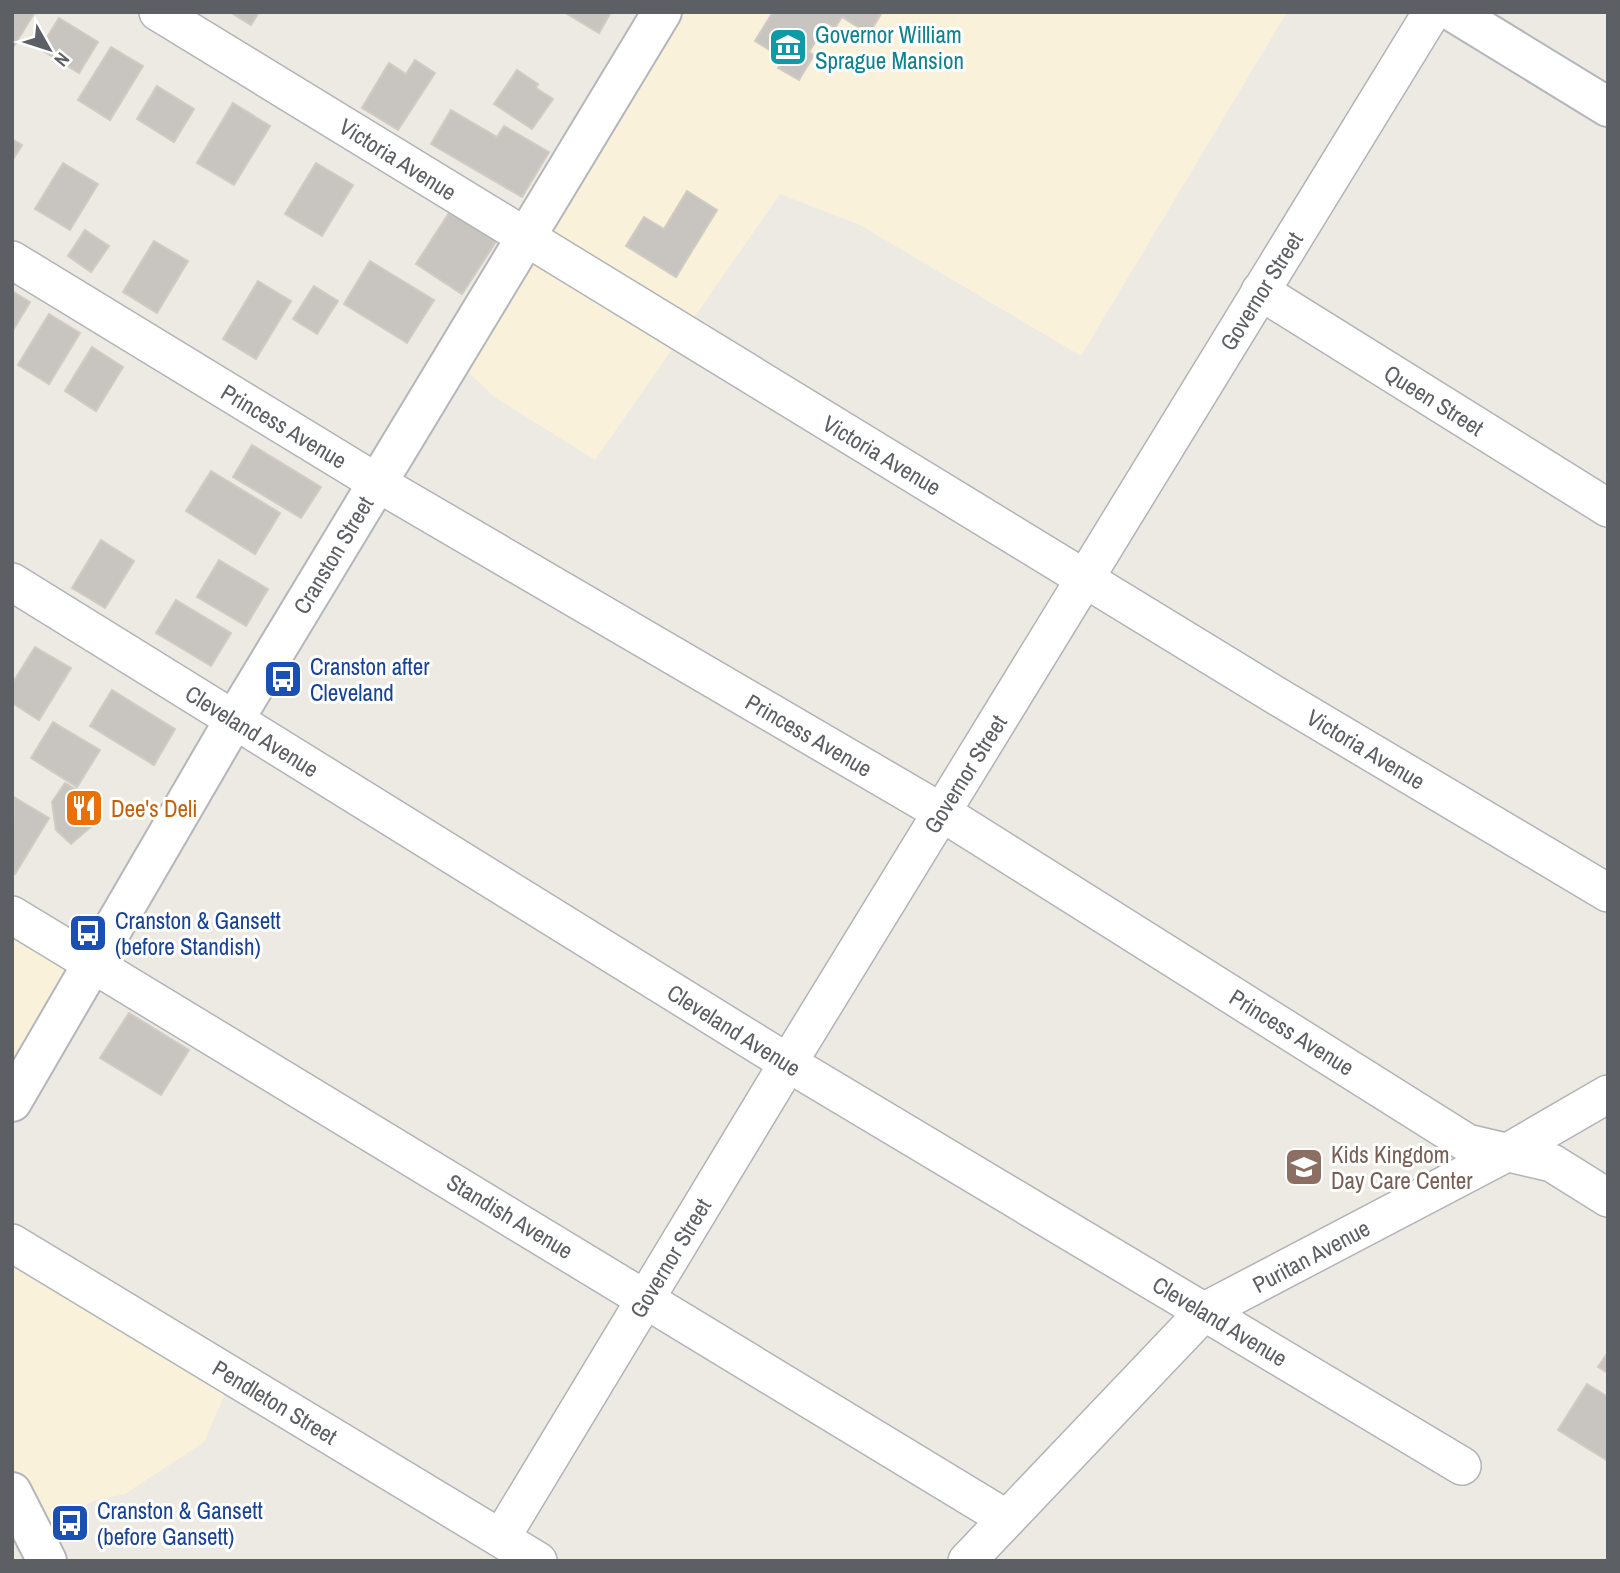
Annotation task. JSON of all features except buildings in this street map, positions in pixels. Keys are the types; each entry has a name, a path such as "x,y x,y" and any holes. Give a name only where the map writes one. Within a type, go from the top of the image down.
{"main road":[{"name":"Cranston Street","path":"12,1102 234,720 662,12"},
{"path":"1453,12 1608,107"},
{"path":"12,1492 47,1561"}],"street":[{"name":"Victoria Avenue","path":"158,12 1275,695 1608,893"},
{"name":"Governor Street","path":"501,1538 941,812 1432,12"},
{"name":"Princess Avenue","path":"12,260 376,482 941,812 1467,1143 1552,1163 1608,1198"},
{"name":"Queen Street","path":"1260,291 1608,508"},
{"name":"Cleveland Avenue","path":"12,582 788,1063 1462,1466"},
{"name":"Standish Avenue","path":"12,915 1007,1519"},
{"name":"Puritan Avenue","path":"967,1561 1205,1311 1508,1153 1608,1094"},
{"name":"Pendleton Street","path":"12,1243 538,1561"}],"shaded area":[{"path":"665,12 1287,12 1081,356 860,225 780,194 595,460 496,398 457,362"},
{"path":"12,918 91,970 12,1106"},
{"path":"12,1244 231,1380 204,1442 125,1494 96,1500 40,1527 12,1491"}],"place":[{"name":"Governor William Sprague Mansion","path":"788,47"},
{"name":"Cranston after Cleveland","path":"283,679"},
{"name":"Dee's Deli","path":"84,808"},
{"name":"Cranston & Gansett (before Standish)","path":"88,933"},
{"name":"Kids Kingdom Day Care Center","path":"1304,1167"},
{"name":"Cranston & Gansett (before Gansett)","path":"70,1523"}]}
